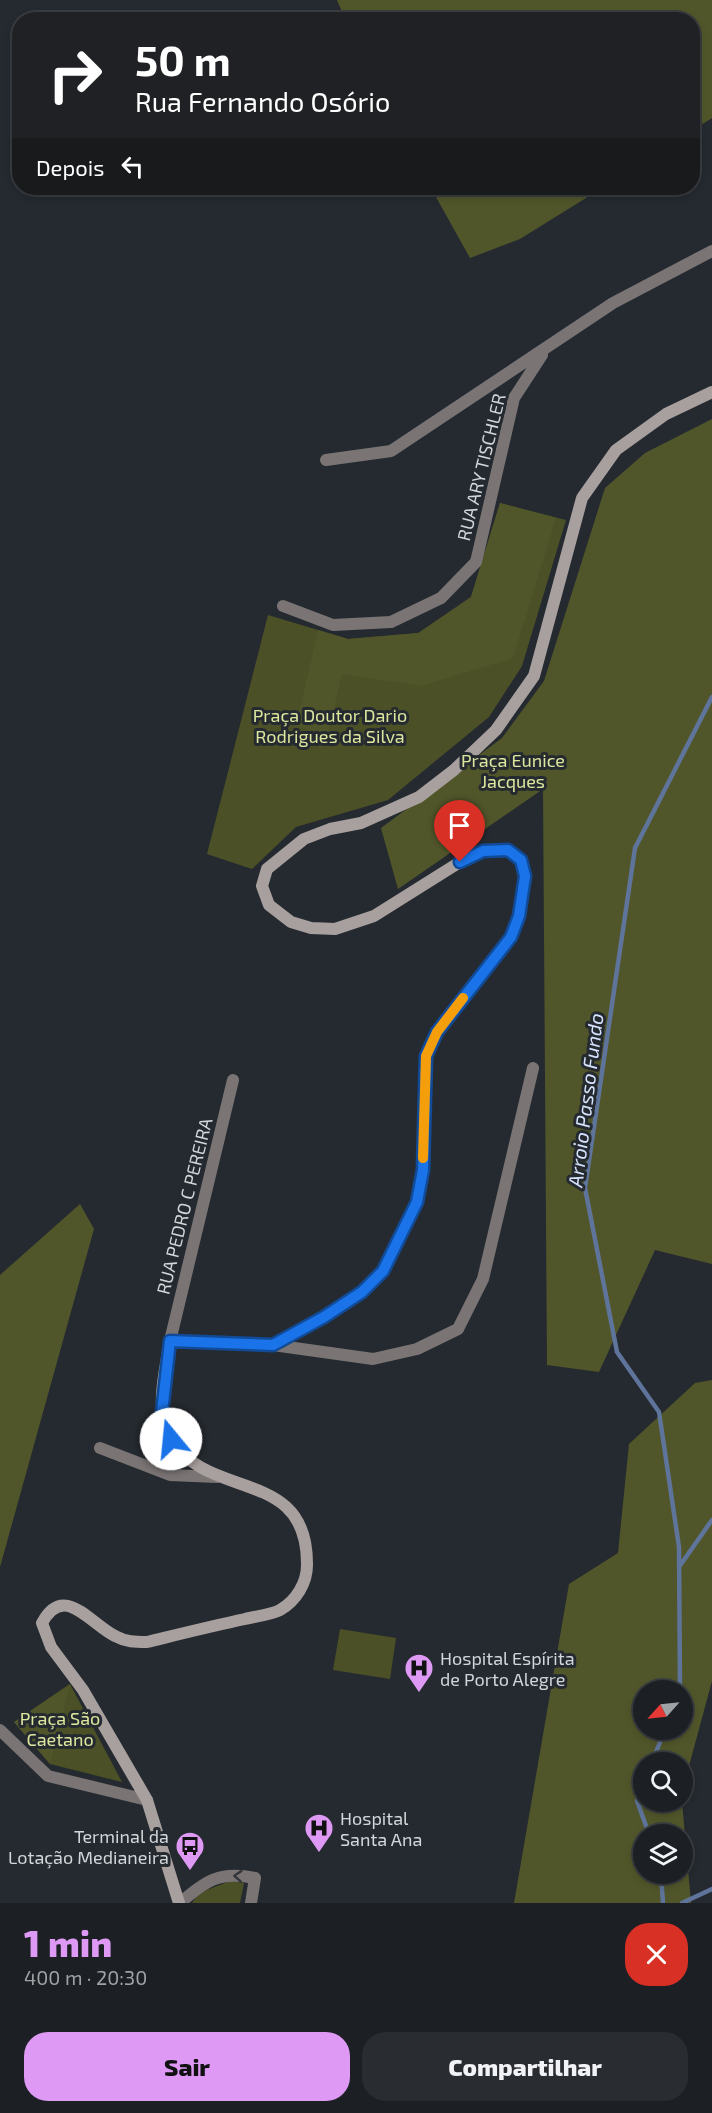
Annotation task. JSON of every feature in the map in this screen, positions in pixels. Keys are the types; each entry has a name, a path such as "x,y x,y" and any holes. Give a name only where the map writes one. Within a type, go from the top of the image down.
{"street":[{"path":"326,460 391,451 613,303 712,251"},
{"name":"RUA ARY TISCHLER","path":"283,606 333,625 390,622 441,598 476,562 514,398 544,351"},
{"path":"273,1345 324,1317 362,1292 383,1271 417,1202 423,1170 426,1056 437,1032 511,937 519,916 525,876 521,860 508,850 483,851 460,862 374,916 335,929 311,928 291,922 269,905 262,886 267,869 304,839 330,829 361,823 419,797 454,770 496,730 534,676 582,498 616,450 666,414 712,392"},
{"path":"217,1477 190,1459 171,1439 162,1412 170,1341 273,1345 373,1359 417,1349 458,1329 483,1278 533,1068"},
{"name":"RUA PEDRO C PEREIRA","path":"170,1341 233,1080"},
{"path":"100,1448 170,1475 217,1477 255,1487 279,1501 296,1517 306,1539 307,1573 301,1589 292,1601 279,1611 147,1641 129,1642 113,1635 74,1606 65,1604 55,1608 42,1623 51,1647 83,1690 147,1800 180,1903 198,1887 215,1877 235,1874 255,1878 250,1903"},
{"path":"0,1730 48,1776 147,1800"}],"green space":[{"path":"337,0 712,0 712,118 700,126 700,12 342,12"},
{"path":"435,195 591,195 520,239 470,258"},
{"name":"Praça Eunice Jacques","path":"712,419 712,1264 655,1250 599,1372 547,1365 543,789 398,889 381,828 502,738 544,681 605,488 645,453"},
{"name":"Praça Doutor Dario Rodrigues da Silva","path":"500,503 566,520 522,666 489,717 388,800 296,827 252,869 207,854 268,615 348,639 418,633 471,597"},
{"path":"500,503 556,518 513,658 421,686 342,674 328,734 296,726 318,630 348,639 419,633 471,597"},
{"path":"80,1204 94,1229 0,1567 0,1275"},
{"path":"712,1380 712,1681 693,1752 633,1752 633,1812 683,1812 684,1824 633,1824 633,1884 689,1884 691,1903 514,1903 569,1584 618,1553 629,1444 695,1383"},
{"path":"340,1629 396,1638 390,1679 333,1670"},
{"name":"Praça São Caetano","path":"70,1684 122,1782 50,1764 14,1722"},
{"path":"70,1684 50,1764 14,1722"},
{"path":"230,1881 244,1883 240,1903 192,1903 199,1893"}],"waterway":[{"name":"Arroio Passo Fundo","path":"680,1680 679,1547 659,1412 617,1352 585,1188 635,848 712,697"},
{"path":"679,1567 712,1520"},
{"name":"Arroio Passo Fundo","path":"656,1752 661,1740"},
{"name":"Arroio Passo Fundo","path":"641,1812 645,1824"},
{"name":"Arroio Passo Fundo","path":"662,1884 663,1903"},
{"path":"682,1903 712,1889"}],"slow traffic":[{"path":"423,1158 426,1056 437,1032 463,998"}],"place":[{"name":"Hospital Espírita de Porto Alegre","path":"419,1694"},
{"name":"Hospital Santa Ana","path":"319,1854"},
{"name":"Terminal da Lotação Medianeira","path":"190,1872"}],"route":[{"path":"171,1439 162,1412 163,1383 170,1341 273,1345 324,1317 362,1292 383,1271 417,1202 423,1170 426,1056 437,1032 511,937 519,916 525,876 521,860 508,850 483,851 460,862"}]}
